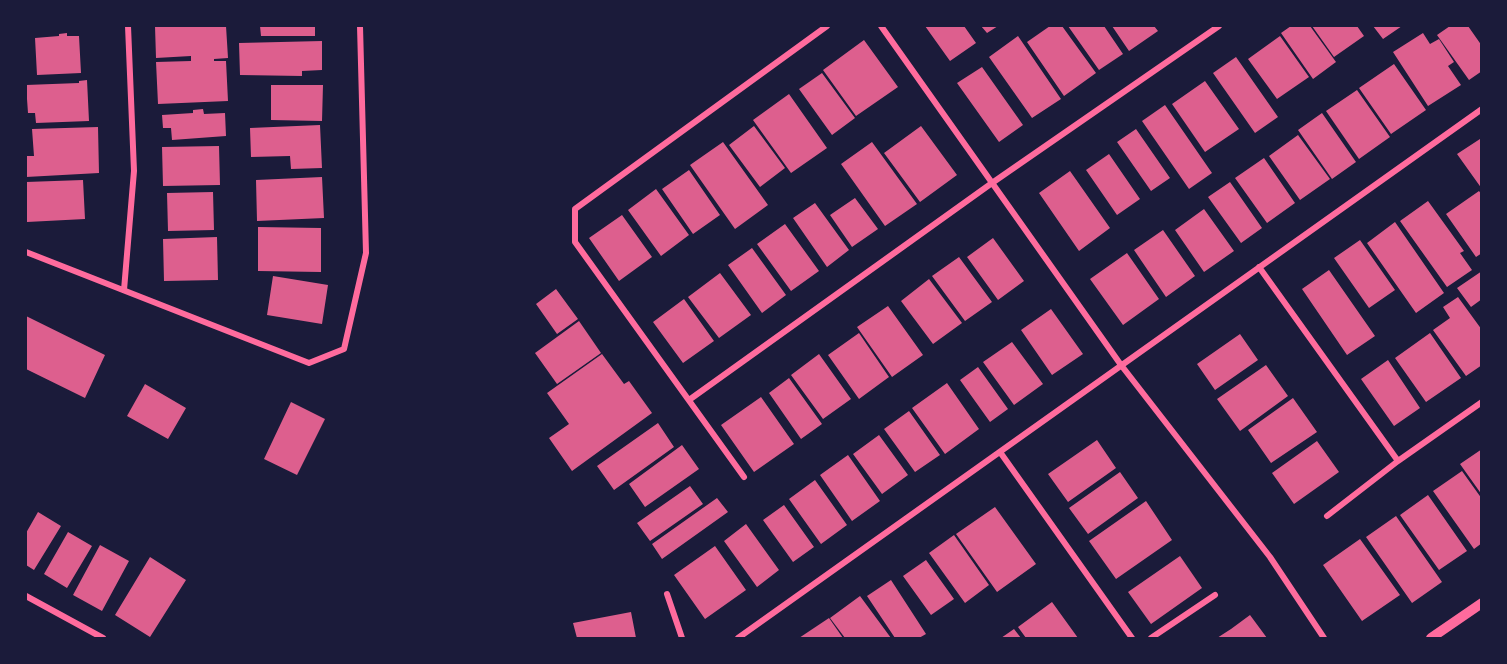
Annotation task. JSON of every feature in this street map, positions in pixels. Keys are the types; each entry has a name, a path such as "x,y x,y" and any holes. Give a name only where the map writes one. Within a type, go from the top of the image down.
{"street":[{"path":"124,290 134,171 128,26"},
{"path":"26,252 309,363 344,349 366,253 360,26"},
{"path":"744,477 575,242 574,209 826,26"},
{"path":"881,26 1121,365 1270,557 1324,639"},
{"path":"688,399 992,183 1219,26"},
{"path":"738,639 1482,109"},
{"path":"1259,267 1398,461"},
{"path":"1327,516 1398,461 1482,402"},
{"path":"1000,452 1132,639"},
{"path":"667,594 682,639"},
{"path":"26,596 103,639"},
{"path":"1151,639 1215,596"},
{"path":"1431,639 1482,603"}],"building":[{"path":"155,26 226,26 228,58 214,59 214,61 226,61 228,101 158,104 156,62 191,61 191,56 156,58"},
{"path":"260,26 315,26 315,36 261,36"},
{"path":"925,26 964,26 976,43 950,61"},
{"path":"981,26 998,26 987,33"},
{"path":"1050,26 1062,26 1096,73 1064,96 1027,42"},
{"path":"1068,26 1104,26 1123,54 1099,70"},
{"path":"1112,26 1154,26 1158,31 1129,51"},
{"path":"1291,26 1310,26 1336,62 1313,79 1281,33"},
{"path":"1312,26 1357,26 1364,36 1334,57"},
{"path":"1373,26 1402,26 1383,39"},
{"path":"1450,26 1468,26 1482,46 1482,71 1469,80 1437,35"},
{"path":"67,33 67,36 79,36 81,73 37,75 35,38"},
{"path":"1423,33 1430,44 1439,39 1454,62 1448,66 1461,85 1428,106 1393,52"},
{"path":"1018,36 1061,99 1032,118 989,57"},
{"path":"1280,36 1309,77 1277,99 1248,59"},
{"path":"864,40 898,87 856,116 823,70"},
{"path":"322,41 322,70 302,71 302,76 240,75 239,43"},
{"path":"1236,57 1278,117 1255,133 1213,73"},
{"path":"1394,64 1426,110 1391,134 1359,88"},
{"path":"982,67 1023,125 999,142 957,83"},
{"path":"822,73 855,118 832,135 799,89"},
{"path":"87,80 89,121 36,123 35,113 28,113 26,85 79,83 79,81"},
{"path":"1205,81 1239,129 1205,152 1172,104"},
{"path":"271,85 323,85 322,121 271,120"},
{"path":"1357,90 1390,137 1359,159 1326,111"},
{"path":"789,94 827,148 791,173 753,120"},
{"path":"1165,105 1212,173 1189,189 1142,121"},
{"path":"203,109 204,114 225,113 226,136 172,140 171,128 163,128 162,115 193,113 193,110"},
{"path":"1322,113 1356,162 1332,179 1298,130"},
{"path":"320,125 322,168 291,169 290,156 251,157 250,128"},
{"path":"754,126 785,168 760,187 729,145"},
{"path":"921,126 957,175 920,202 884,153"},
{"path":"98,127 99,173 26,177 26,156 34,156 32,129"},
{"path":"1136,129 1170,178 1151,191 1117,142"},
{"path":"1298,135 1330,179 1300,200 1269,156"},
{"path":"1480,139 1482,141 1482,189 1457,154"},
{"path":"723,142 768,205 735,229 690,165"},
{"path":"872,142 917,204 885,226 841,164"},
{"path":"219,146 220,185 163,186 162,147"},
{"path":"1109,154 1140,199 1117,215 1086,170"},
{"path":"1264,158 1295,203 1267,223 1235,178"},
{"path":"689,170 720,215 693,234 662,189"},
{"path":"1070,171 1110,228 1079,251 1039,193"},
{"path":"322,177 324,218 257,221 256,180"},
{"path":"83,180 85,219 27,222 26,182"},
{"path":"1230,182 1262,228 1241,243 1208,197"},
{"path":"656,189 689,235 661,256 628,210"},
{"path":"1479,191 1482,195 1482,253 1476,257 1446,214"},
{"path":"213,192 214,230 168,231 167,193"},
{"path":"855,198 878,229 852,247 830,215"},
{"path":"1428,201 1464,251 1460,253 1472,270 1447,287 1400,221"},
{"path":"815,203 849,250 827,267 793,218"},
{"path":"1204,209 1234,251 1204,272 1175,230"},
{"path":"622,215 652,257 619,281 589,238"},
{"path":"1395,222 1444,293 1416,313 1367,243"},
{"path":"785,224 819,271 791,291 757,244"},
{"path":"258,227 321,228 321,272 258,271"},
{"path":"1163,230 1195,276 1166,297 1134,250"},
{"path":"217,237 218,280 164,281 163,239"},
{"path":"993,238 1024,281 998,300 967,257"},
{"path":"1360,240 1395,290 1369,308 1334,258"},
{"path":"752,248 786,295 762,313 728,265"},
{"path":"1127,253 1159,299 1123,325 1090,279"},
{"path":"959,257 992,302 965,321 932,276"},
{"path":"1329,270 1375,336 1347,355 1302,289"},
{"path":"1482,271 1482,299 1471,307 1457,288"},
{"path":"720,273 751,315 719,338 688,297"},
{"path":"273,276 328,285 322,324 267,315"},
{"path":"929,279 962,323 933,344 901,301"},
{"path":"556,289 578,319 557,334 536,304"},
{"path":"1458,297 1482,330 1482,365 1466,376 1433,330 1450,318 1443,307"},
{"path":"684,299 714,341 683,363 653,322"},
{"path":"888,306 923,355 892,377 857,327"},
{"path":"1051,309 1083,354 1052,375 1021,330"},
{"path":"26,316 105,355 85,398 26,369"},
{"path":"579,321 601,353 557,384 535,353"},
{"path":"859,333 889,377 859,399 828,355"},
{"path":"1430,333 1461,378 1426,402 1395,358"},
{"path":"1240,334 1258,360 1215,390 1197,364"},
{"path":"1012,342 1043,384 1014,405 983,362"},
{"path":"602,354 624,384 629,381 652,413 572,471 549,438 569,424 547,393"},
{"path":"819,354 851,399 823,419 791,375"},
{"path":"1388,360 1420,408 1394,426 1361,379"},
{"path":"1266,365 1288,396 1240,431 1217,399"},
{"path":"978,367 1008,409 990,422 960,380"},
{"path":"789,378 822,424 801,439 769,393"},
{"path":"947,383 979,429 945,454 912,408"},
{"path":"145,384 186,408 168,439 127,416"},
{"path":"761,397 794,444 754,472 721,425"},
{"path":"1293,398 1317,432 1271,463 1248,430"},
{"path":"291,402 325,419 297,475 264,459"},
{"path":"909,411 940,455 915,472 884,429"},
{"path":"658,423 674,447 614,490 597,466"},
{"path":"879,435 908,475 882,494 853,454"},
{"path":"1097,440 1116,468 1068,502 1048,474"},
{"path":"1317,441 1339,472 1294,504 1272,473"},
{"path":"682,445 699,469 645,507 629,484"},
{"path":"1482,449 1482,495 1460,464"},
{"path":"848,455 880,501 852,521 820,475"},
{"path":"1462,471 1482,499 1482,543 1474,549 1433,491"},
{"path":"1120,472 1138,498 1088,534 1069,508"},
{"path":"815,480 847,525 821,544 789,499"},
{"path":"690,486 703,504 650,541 637,523"},
{"path":"1428,495 1467,551 1439,570 1400,515"},
{"path":"717,498 728,512 662,559 652,544"},
{"path":"1146,501 1172,540 1116,579 1089,541"},
{"path":"784,505 814,547 793,562 763,520"},
{"path":"995,507 1036,564 997,592 956,534"},
{"path":"38,512 61,526 34,570 26,565 26,533"},
{"path":"1396,516 1442,582 1412,603 1366,537"},
{"path":"746,524 779,570 757,587 724,541"},
{"path":"68,532 92,546 67,588 44,574"},
{"path":"954,535 989,585 965,603 929,553"},
{"path":"1360,539 1400,595 1362,621 1323,565"},
{"path":"100,545 129,561 102,611 73,595"},
{"path":"715,546 746,590 705,619 674,575"},
{"path":"1180,556 1202,588 1151,624 1128,592"},
{"path":"150,557 186,580 150,637 115,615"},
{"path":"926,560 954,599 931,615 903,576"},
{"path":"891,580 926,634 919,638 895,638 867,596"},
{"path":"860,596 891,638 845,638 830,618"},
{"path":"1052,602 1078,638 1026,638 1018,627"},
{"path":"631,612 636,638 577,638 573,623"},
{"path":"1250,615 1267,638 1217,638 1231,629"},
{"path":"829,618 843,638 799,638"},
{"path":"1014,629 1021,638 1001,638"}]}
